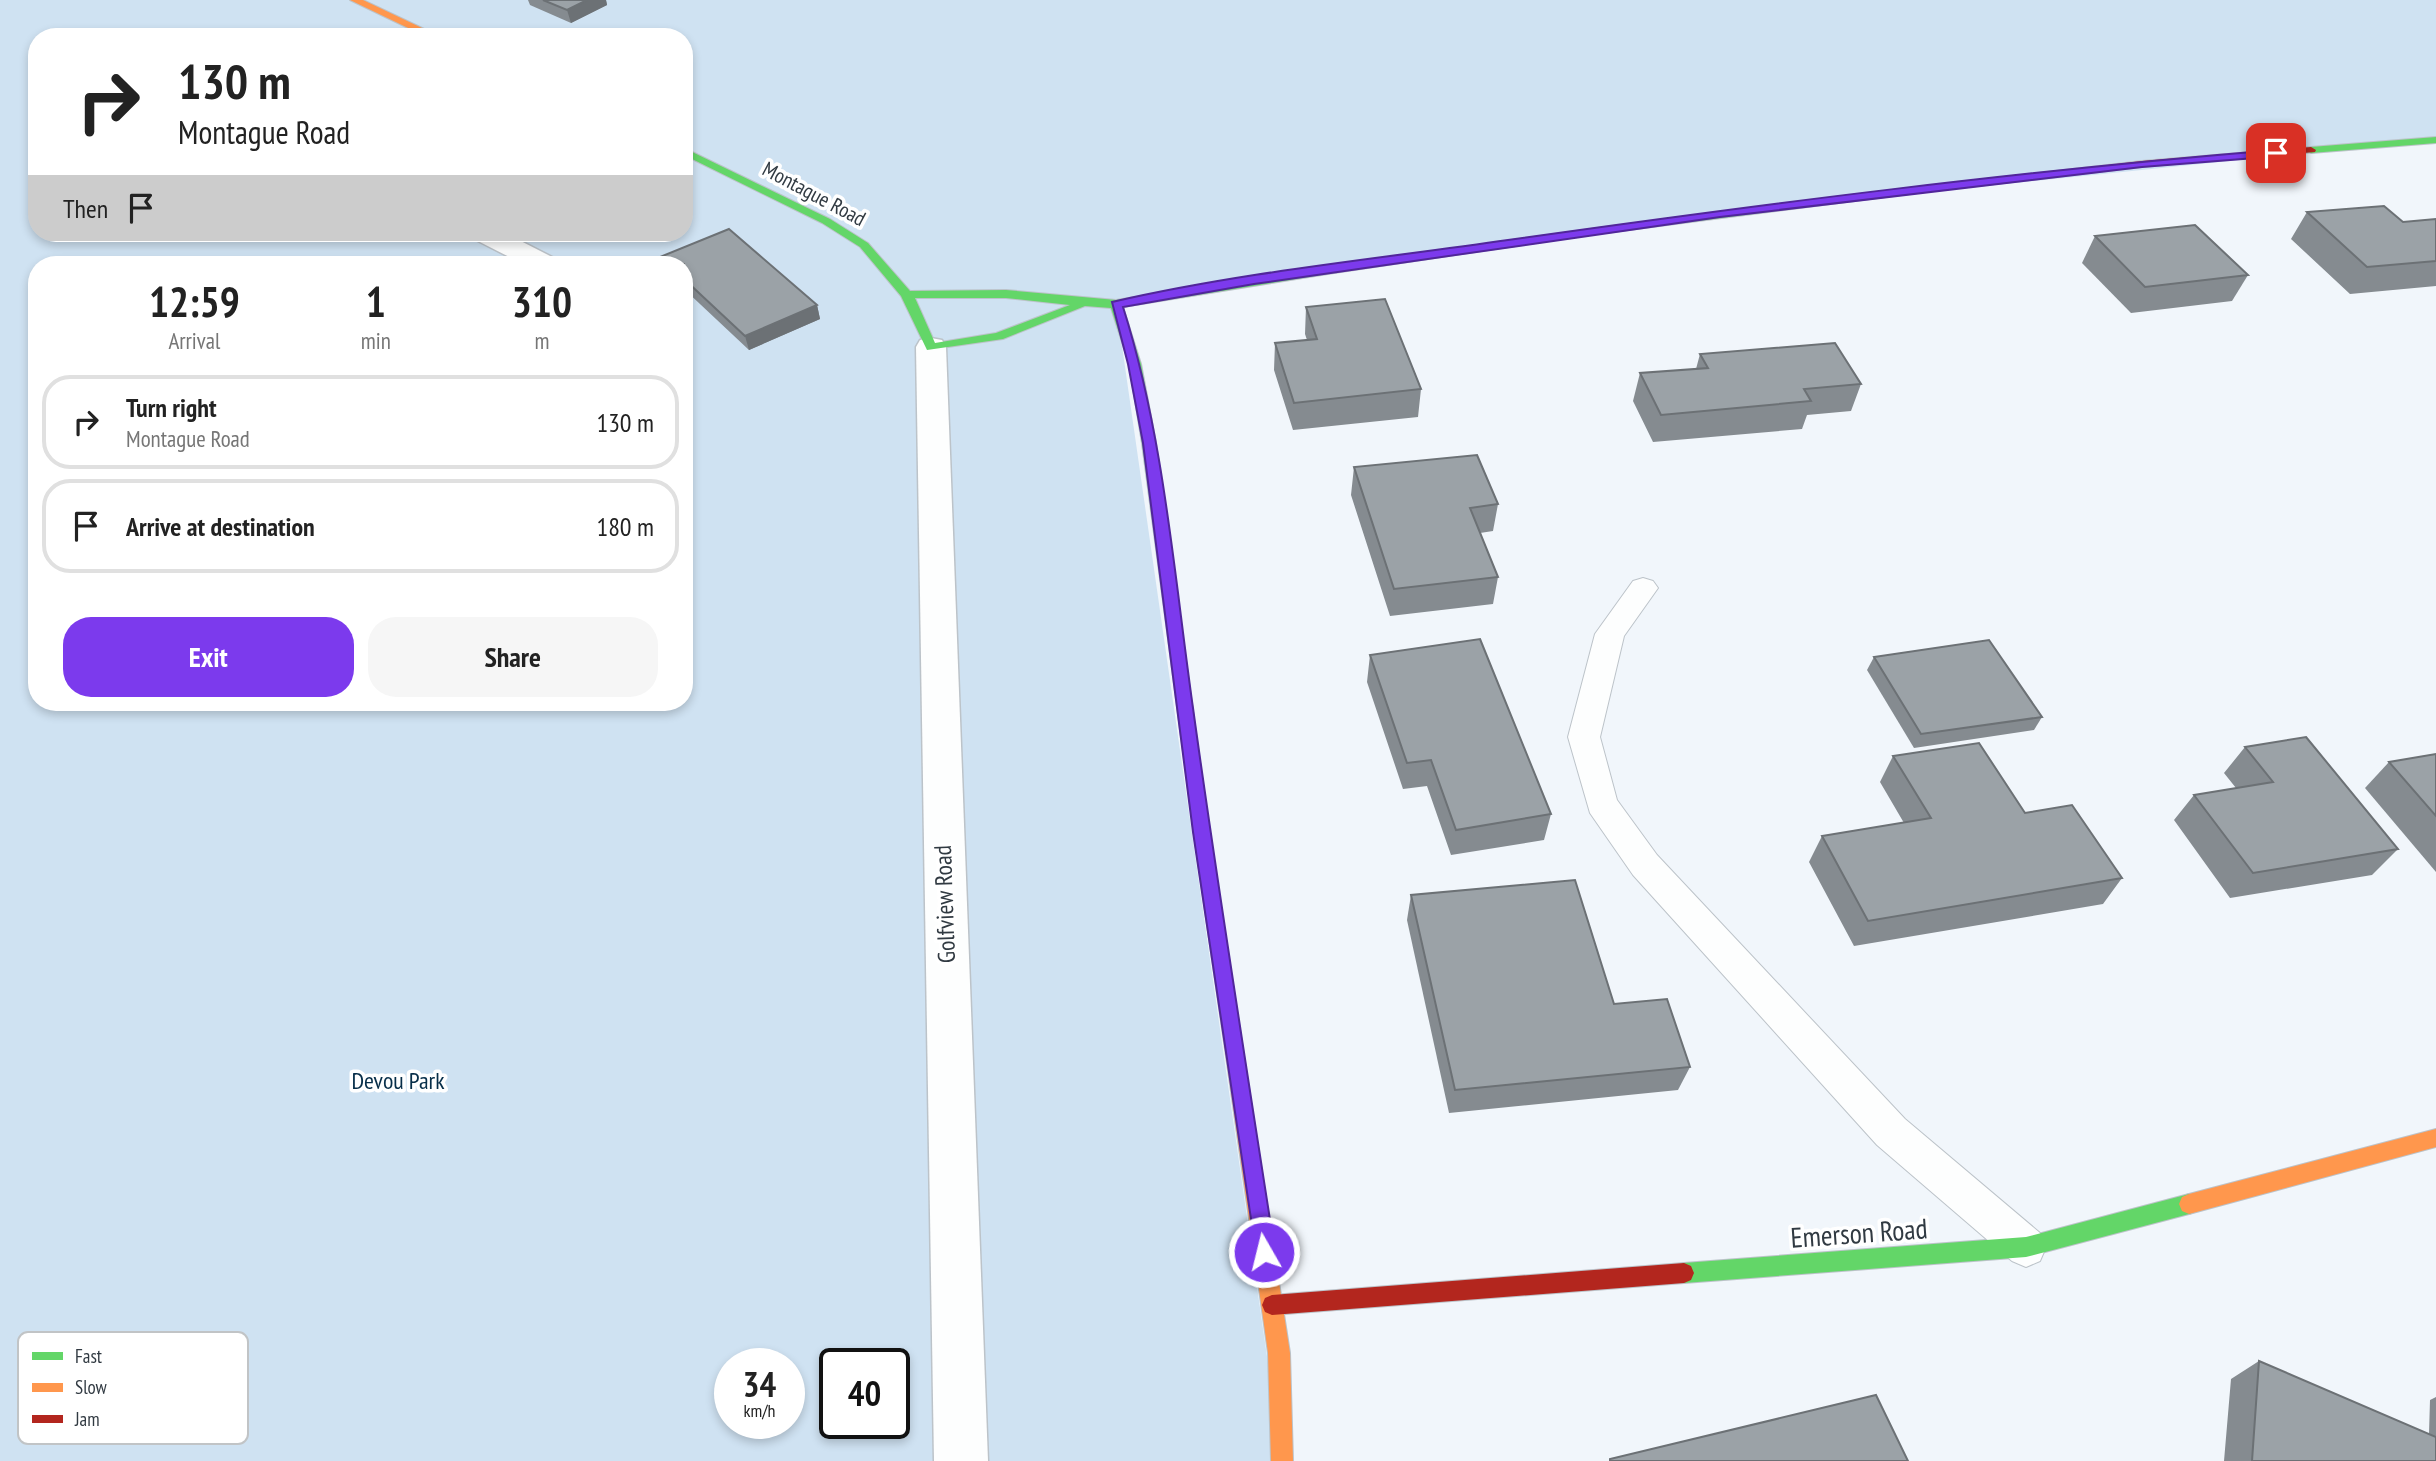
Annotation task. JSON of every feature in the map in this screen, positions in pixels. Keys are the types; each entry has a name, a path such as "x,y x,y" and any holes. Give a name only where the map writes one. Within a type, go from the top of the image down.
{"street":[{"path":"355,0 416,28"},
{"path":"907,295 974,293 1039,298 1082,305 1116,304 1254,280 1720,213 2142,164 2436,140"},
{"name":"Montague Road","path":"693,156 826,221 864,245 907,295 931,347"},
{"path":"501,242 529,256"},
{"path":"1116,304 1135,364 1149,443 1202,832 1279,1353 1282,1461"},
{"path":"931,347 999,336 1082,305"},
{"name":"Golfview Road","path":"931,347 961,1461"},
{"name":"Emerson Road","path":"1272,1305 2026,1247 2436,1138"}],"lane":[{"path":"1643,588 1610,634 1584,737 1602,804 1645,865 1891,1132 2026,1247"}],"green space":[{"name":"Devou Park","path":"0,0 2436,0 2436,140 1720,213 1116,304 1282,1461 0,1461"}],"building":[{"path":"543,0 587,0 567,10"},
{"path":"2384,206 2403,222 2436,219 2436,261 2367,267 2307,212"},
{"path":"2195,225 2248,275 2145,287 2095,236"},
{"path":"729,229 817,305 745,336 693,287 693,256 662,256"},
{"path":"1385,299 1421,389 1294,403 1275,343 1317,339 1306,307"},
{"path":"1835,343 1861,384 1804,389 1811,401 1661,415 1640,373 1708,368 1700,354"},
{"path":"1477,455 1498,504 1470,508 1498,577 1394,589 1354,467"},
{"path":"1480,639 1551,814 1456,830 1431,760 1407,763 1370,655"},
{"path":"1989,640 2042,717 1921,734 1874,657"},
{"path":"2306,737 2398,849 2253,873 2194,795 2273,782 2245,747"},
{"path":"1979,743 2025,813 2072,805 2122,878 1868,921 1822,836 1931,818 1893,756"},
{"path":"2436,754 2436,816 2389,762"},
{"path":"1575,880 1614,1004 1667,999 1690,1067 1455,1090 1411,895"},
{"path":"2259,1361 2436,1437 2436,1461 2252,1461"},
{"path":"1876,1395 1908,1461 1610,1461 1610,1459"}],"traffic: fast":[{"path":"2311,150 2436,140"},
{"path":"693,155 826,221 864,245 907,295 931,347 999,336 1080,305"},
{"path":"1605,230 1968,184"},
{"path":"907,295 1006,294 1116,304 1334,269"},
{"path":"1116,304 1135,364 1149,443 1203,842"},
{"path":"1684,1273 2026,1247 2189,1204"}],"traffic: slow":[{"path":"355,0 416,28"},
{"path":"1334,269 1605,230"},
{"path":"1235,1056 1279,1353 1282,1461"},
{"path":"2189,1204 2436,1138"}],"traffic: jam":[{"path":"1968,184 2142,164 2311,150"},
{"path":"1203,842 1235,1056"},
{"path":"1272,1305 1684,1273"}],"route":[{"path":"1264,1252 1202,832 1149,443 1135,364 1116,304 1254,280 1720,213 2142,164 2276,153"}]}
